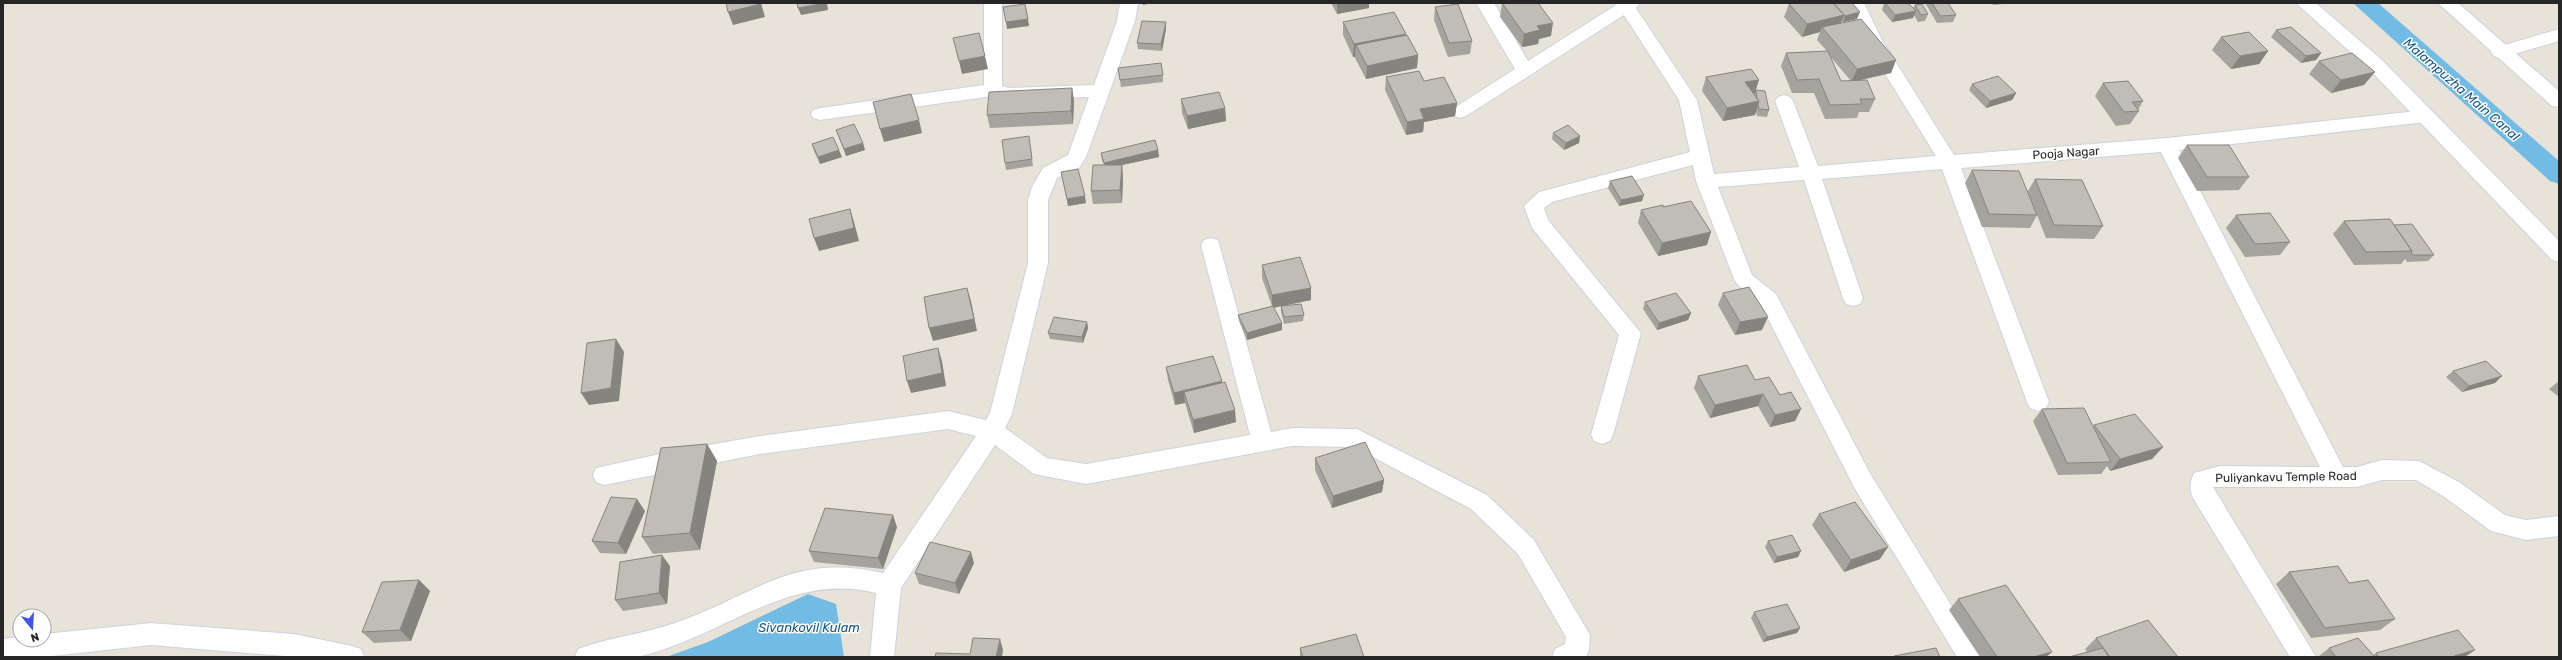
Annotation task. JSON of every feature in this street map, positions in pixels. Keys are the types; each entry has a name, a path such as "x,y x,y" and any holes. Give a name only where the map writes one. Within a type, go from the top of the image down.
{"street":[{"path":"993,3 993,90"},
{"path":"882,657 889,585 992,431 1001,414 1038,263 1038,200 1042,187 1050,172 1072,163 1077,157 1126,21 1129,3"},
{"path":"1485,3 1525,71"},
{"path":"1855,3 1873,40 1949,162 2038,402"},
{"path":"2305,3 2375,64 2559,254"},
{"path":"2447,3 2500,52 2559,101"},
{"path":"1460,112 1627,4 1688,100 1706,181 1744,280 1769,300 1864,482 1972,657"},
{"path":"2500,52 2559,35"},
{"path":"820,114 993,90 1009,94 1100,91"},
{"path":"1784,101 1811,173 1853,298"},
{"name":"Pooja Nagar","path":"1706,181 2167,145 2426,116"},
{"path":"2167,145 2336,477"},
{"path":"1602,435 1630,333 1539,223 1534,206 1546,197 1700,156"},
{"path":"1211,246 1263,443"},
{"path":"604,476 669,461 760,445 948,420 992,431 1042,467 1086,474 1292,437 1357,438 1479,502 1526,547 1578,635 1577,650 1564,657"},
{"name":"Puliyankavu Temple Road","path":"2304,657 2201,492 2202,480 2220,476 2357,477 2382,470 2419,471 2451,489 2500,524 2526,530 2559,526"},
{"path":"587,657 624,650 694,628 773,589 805,580 851,577 889,585"},
{"path":"3,650 151,634 294,645 352,657"}],"water":[{"name":"Sivankovil Kulam","path":"808,594 836,604 844,657 666,657 708,642"}],"building":[{"path":"726,3 760,3 761,4 728,12"},
{"path":"797,3 826,3 798,8"},
{"path":"1502,3 1538,3 1553,23 1537,26 1540,30 1524,34"},
{"path":"1833,3 1844,15 1807,24 1789,4"},
{"path":"1833,3 1852,3 1860,12 1845,16"},
{"path":"1885,3 1908,3 1916,11 1895,15"},
{"path":"1932,3 1948,3 1956,15 1940,16"},
{"path":"1025,4 1028,19 1006,22 1003,7"},
{"path":"1458,4 1472,41 1449,43 1435,7"},
{"path":"1922,4 1928,14 1921,15 1915,5"},
{"path":"1394,12 1406,34 1354,44 1343,22"},
{"path":"1861,19 1896,60 1857,69 1822,27"},
{"path":"1142,21 1166,22 1161,44 1137,43"},
{"path":"2291,27 2321,53 2306,56 2276,30"},
{"path":"2249,32 2268,51 2240,56 2221,37"},
{"path":"979,33 985,56 959,61 953,38"},
{"path":"1407,35 1418,55 1367,66 1356,45"},
{"path":"1828,51 1841,81 1867,80 1875,99 1860,99 1862,104 1830,105 1819,79 1797,80 1786,53"},
{"path":"2352,53 2375,72 2341,80 2319,61"},
{"path":"1161,63 1163,75 1120,80 1118,68"},
{"path":"1751,69 1759,80 1745,82 1759,101 1727,108 1706,77"},
{"path":"1419,71 1424,81 1444,77 1457,103 1420,109 1424,119 1407,122 1386,77"},
{"path":"1998,76 2016,93 1990,101 1972,84"},
{"path":"2128,81 2143,101 2132,102 2139,111 2124,112 2103,83"},
{"path":"1072,88 1071,111 987,115 989,92"},
{"path":"1756,90 1765,91 1769,110 1759,109 1759,101 1757,99"},
{"path":"1219,92 1225,108 1187,116 1181,99"},
{"path":"911,94 919,120 880,129 873,102"},
{"path":"854,124 863,143 844,149 836,130"},
{"path":"1568,125 1580,136 1566,143 1553,133"},
{"path":"1029,136 1032,159 1005,163 1002,140"},
{"path":"833,137 839,150 818,157 812,144"},
{"path":"1155,140 1158,150 1104,163 1101,153"},
{"path":"2187,145 2229,145 2249,177 2207,177"},
{"path":"1093,165 1122,165 1120,190 1091,191"},
{"path":"1078,169 1085,196 1067,199 1061,172"},
{"path":"1972,170 2019,171 2037,215 1989,214"},
{"path":"1632,176 1644,195 1621,200 1610,181"},
{"path":"2035,179 2082,180 2103,226 2054,225"},
{"path":"1691,201 1711,232 1662,243 1641,210"},
{"path":"850,209 854,228 814,238 809,219"},
{"path":"2270,213 2290,242 2255,244 2236,215"},
{"path":"2390,219 2412,251 2366,252 2344,221"},
{"path":"2412,224 2434,255 2413,255 2411,252 2412,251 2394,225"},
{"path":"1300,257 1311,288 1272,295 1262,265"},
{"path":"1749,287 1768,317 1740,322 1723,293"},
{"path":"967,288 974,319 929,328 924,297"},
{"path":"1676,293 1691,313 1659,323 1645,302"},
{"path":"1301,304 1304,315 1284,317 1281,306"},
{"path":"1273,306 1282,323 1247,333 1238,315"},
{"path":"1054,317 1087,322 1082,337 1048,333"},
{"path":"616,339 611,388 581,393 587,343"},
{"path":"938,348 942,373 907,381 903,356"},
{"path":"1213,356 1222,381 1174,393 1166,367"},
{"path":"2486,361 2502,376 2469,386 2453,371"},
{"path":"1747,365 1755,380 1769,377 1780,395 1791,392 1801,409 1775,415 1763,394 1715,405 1698,376"},
{"path":"1225,382 1235,410 1193,420 1184,392"},
{"path":"2084,408 2111,462 2067,463 2042,409"},
{"path":"2135,414 2163,447 2120,459 2094,425"},
{"path":"1365,442 1384,480 1333,496 1315,458"},
{"path":"707,444 690,533 642,537 661,448"},
{"path":"611,497 637,499 618,543 592,541"},
{"path":"1855,502 1888,547 1851,560 1819,514"},
{"path":"825,508 893,515 878,558 809,551"},
{"path":"1792,535 1801,551 1777,557 1768,541"},
{"path":"930,542 971,552 955,583 915,573"},
{"path":"662,555 659,593 615,600 620,562"},
{"path":"2338,566 2349,583 2368,580 2395,619 2325,628 2289,572"},
{"path":"419,580 400,630 362,632 382,582"},
{"path":"2006,585 2052,652 2033,657 1997,657 1958,599"},
{"path":"1787,604 1800,628 1767,637 1754,612"},
{"path":"2148,620 2178,657 2110,657 2096,638"},
{"path":"2458,630 2475,650 2454,656 2455,657 2379,657 2376,653"},
{"path":"1356,634 1364,657 1303,657 1300,648"},
{"path":"973,638 1000,639 996,657 935,657 936,653 970,654"},
{"path":"2358,638 2375,657 2336,657 2329,648"},
{"path":"1936,648 1940,657 1894,656"},
{"path":"2103,648 2109,657 2069,657"}],"waterway":[{"name":"Malampuzha Main Canal","path":"2364,3 2559,175"}]}
